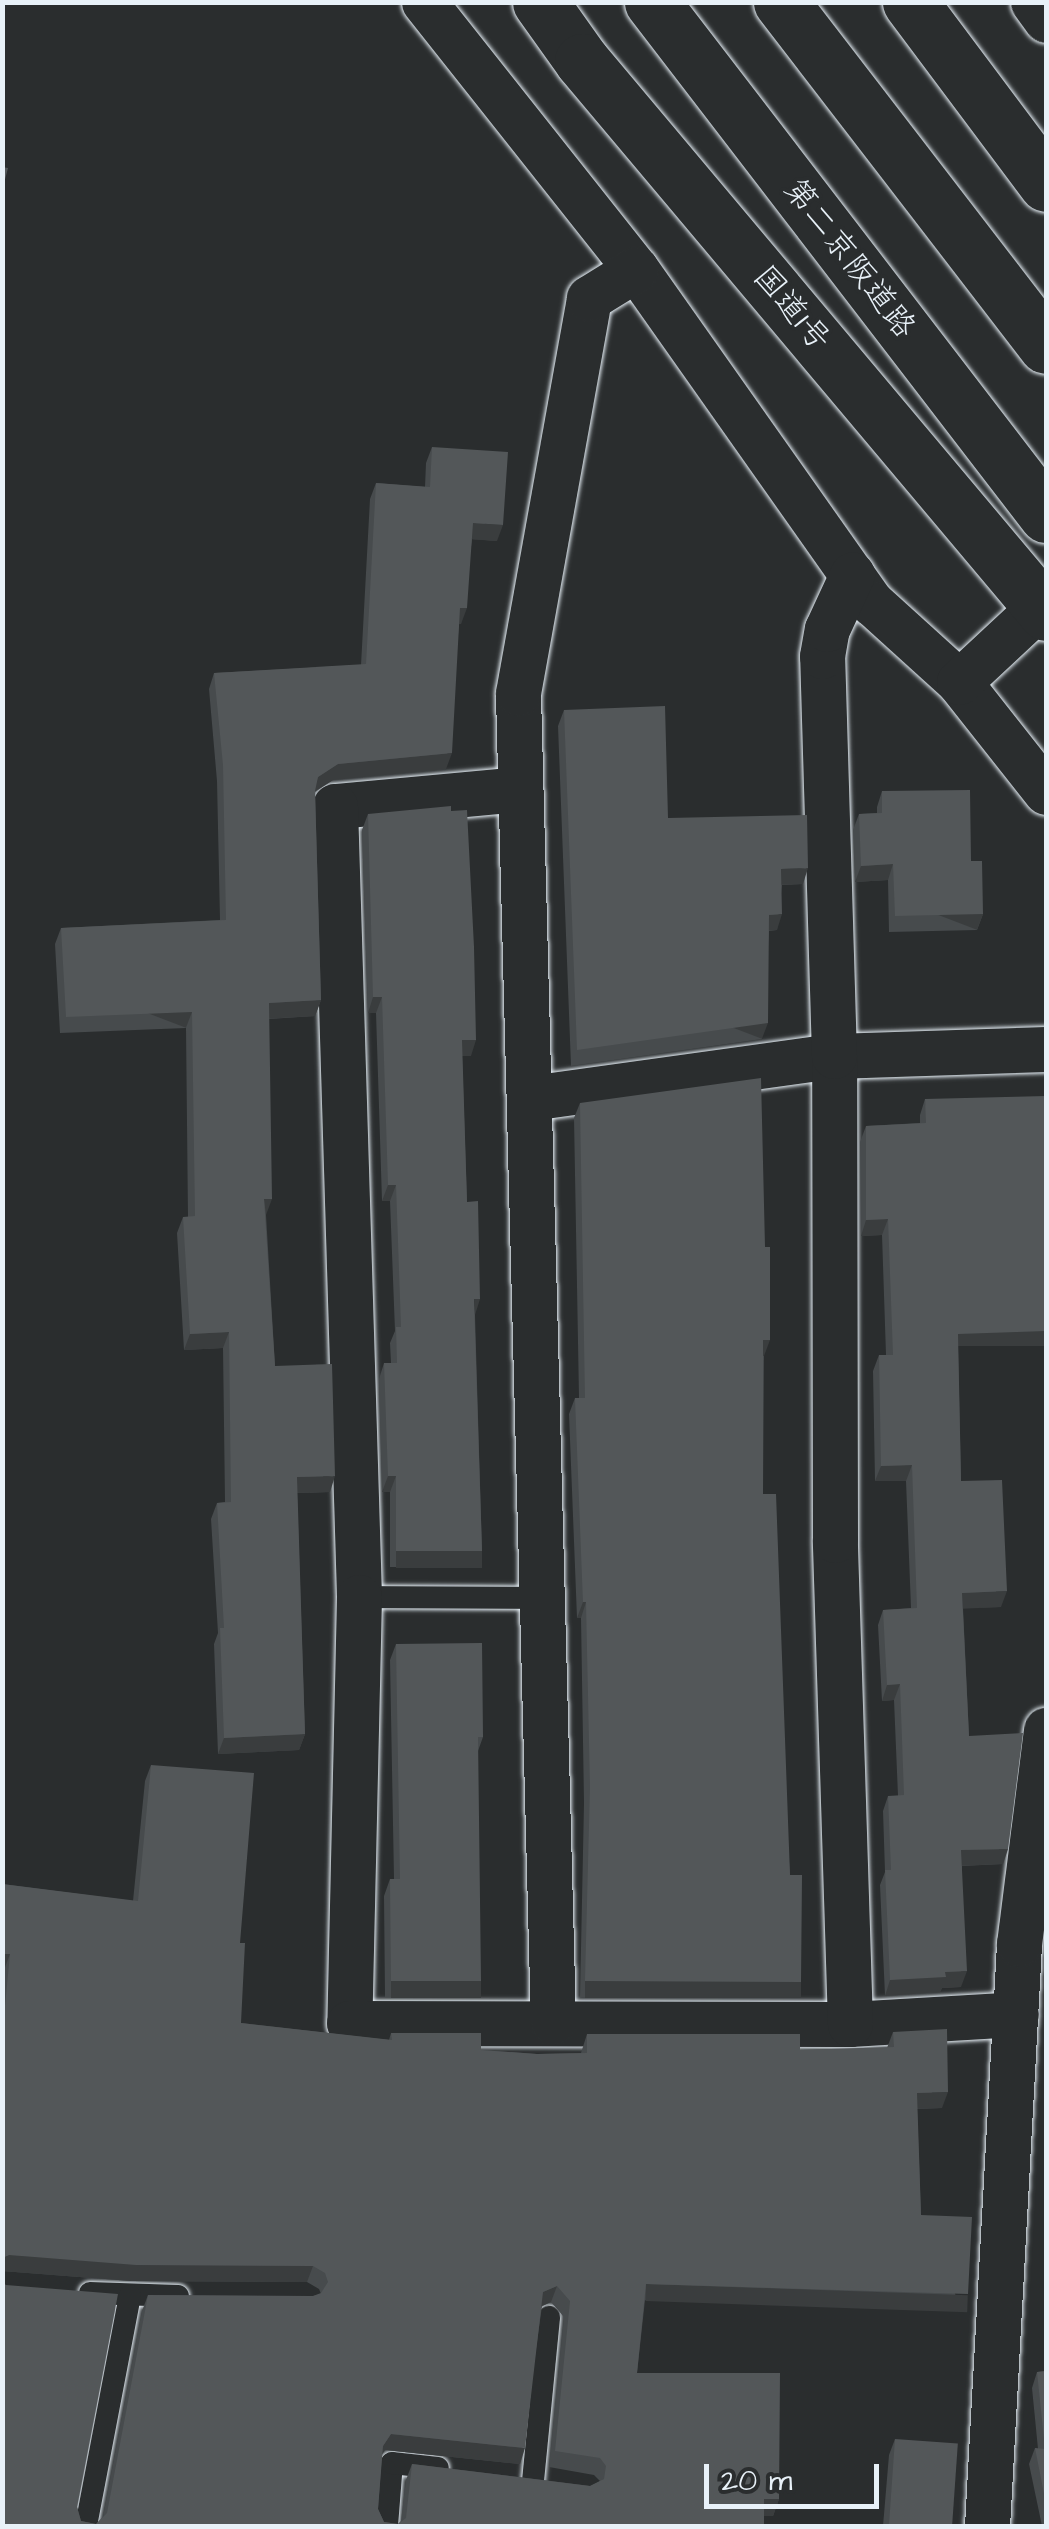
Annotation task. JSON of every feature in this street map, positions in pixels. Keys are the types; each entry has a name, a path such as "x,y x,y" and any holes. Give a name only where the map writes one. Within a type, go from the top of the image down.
{"highway":[{"name":"国道1号","path":"540,2 582,61 1045,607"},
{"name":"第二京阪道路","path":"652,2 1046,515"},
{"path":"781,2 1046,346"},
{"path":"910,2 1046,184"}],"street":[{"path":"424,2 636,268 872,603 959,682 1046,792"},
{"path":"1033,2 1046,20"},
{"path":"553,2022 545,1598 518,693 590,298 636,268"},
{"path":"850,2024 835,1540 834,1056 822,656 827,629 852,575"},
{"path":"959,682 1045,607"},
{"path":"520,789 335,806 359,1597 350,2023 850,2024 1016,2014"},
{"path":"530,1098 834,1056 1046,1050"},
{"path":"987,2526 1016,2014 1033,1944 1046,1730"}],"lane":[{"path":"359,1597 545,1598"},
{"path":"57,2290 130,2296 208,2296"},
{"path":"86,2526 130,2296"},
{"path":"533,2481 548,2317"},
{"path":"387,2526 392,2462 463,2472"}],"building":[{"path":"2,167 8,168 2,191"},
{"path":"432,447 508,452 503,525 473,523 467,608 460,608 452,753 338,764 318,777 315,791 321,1000 269,1003 272,1199 264,1199 275,1366 332,1364 335,1476 297,1477 305,1734 224,1738 220,1628 224,1628 217,1503 231,1502 229,1332 190,1334 183,1217 195,1216 192,1012 66,1017 61,928 226,920 223,765 214,673 366,664 376,483 430,487"},
{"path":"665,706 668,818 807,815 808,868 781,869 782,914 769,915 768,1023 577,1050 564,710"},
{"path":"970,790 971,861 982,861 983,914 895,916 893,864 861,866 859,814 882,813 882,791"},
{"path":"451,806 451,811 467,810 474,947 476,1040 462,1040 467,1202 478,1201 480,1299 474,1299 482,1551 396,1551 396,1476 388,1476 384,1363 397,1363 396,1327 401,1327 396,1185 388,1185 382,997 373,997 368,814"},
{"path":"761,1078 765,1247 770,1247 770,1340 763,1340 763,1494 776,1494 790,1875 802,1875 801,1982 585,1981 590,1787 586,1602 575,1398 585,1398 580,1103"},
{"path":"1046,1096 1046,1331 958,1334 961,1481 1002,1480 1007,1591 962,1593 969,1736 1023,1733 1008,1849 961,1850 967,1971 945,1972 946,1977 890,1980 885,1870 891,1870 888,1796 904,1795 900,1684 887,1685 883,1610 917,1608 912,1465 881,1466 879,1355 893,1355 888,1219 866,1220 866,1126 926,1123 925,1099"},
{"path":"482,1643 483,1737 478,1737 481,1981 391,1981 390,1879 400,1879 396,1644"},
{"path":"151,1765 254,1773 240,1943 245,1943 241,2023 392,2040 391,2033 481,2033 481,2050 537,2054 587,2053 587,2034 800,2034 800,2050 894,2047 893,2032 947,2029 948,2092 917,2093 921,2215 972,2217 968,2294 646,2284 637,2373 780,2373 779,2499 764,2499 764,2526 2,2526 2,2282 118,2294 77,2507 81,2521 96,2524 107,2513 148,2295 313,2296 321,2293 328,2282 325,2273 313,2266 136,2265 9,2255 2,2258 2,2037 10,1954 2,1954 2,1884 138,1901","holes":["557,2286 570,2301 555,2451 600,2458 606,2466 604,2479 590,2486 412,2464 406,2518 398,2524 384,2522 378,2509 383,2446 391,2434 525,2448 543,2292"]},
{"path":"1046,2371 1046,2504 1035,2448 1045,2449 1037,2372"},
{"path":"895,2439 958,2443 952,2526 889,2526"}]}
